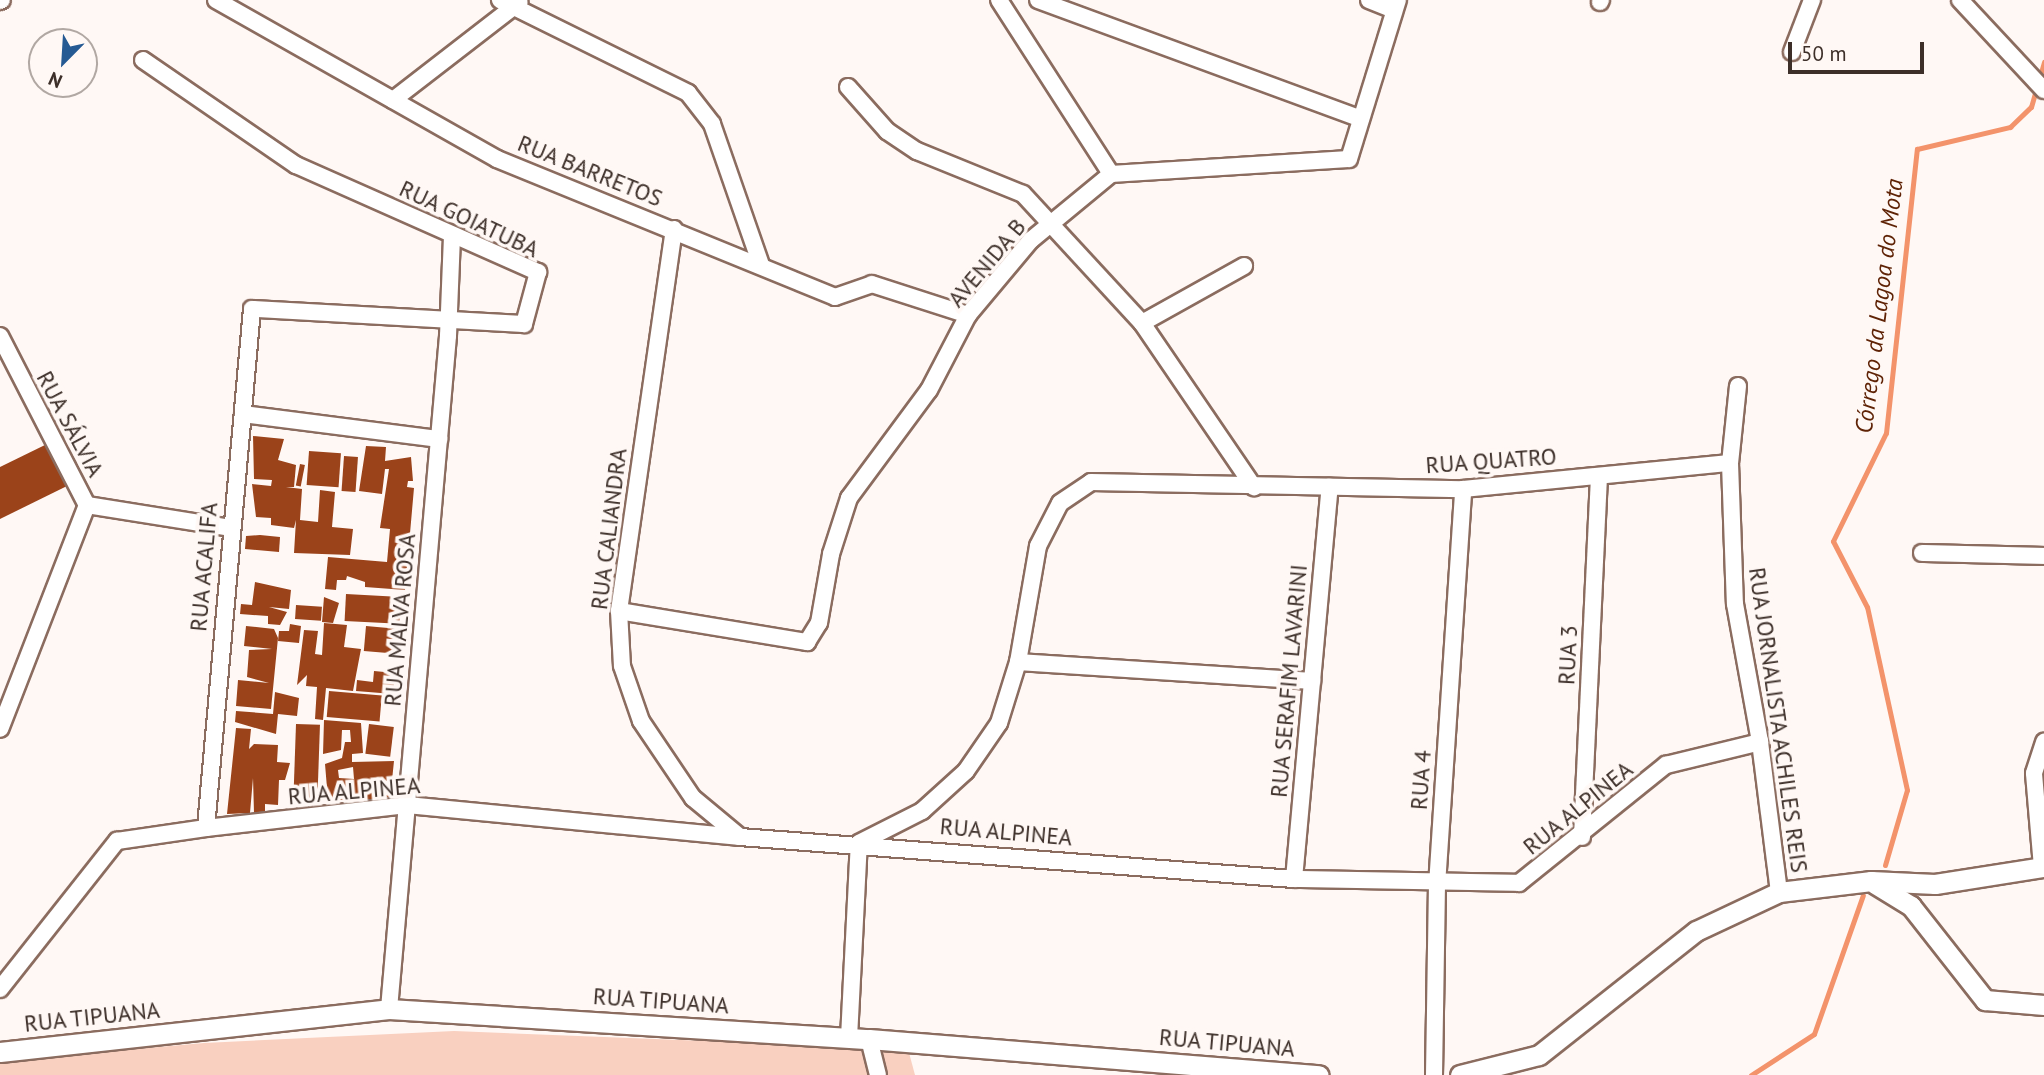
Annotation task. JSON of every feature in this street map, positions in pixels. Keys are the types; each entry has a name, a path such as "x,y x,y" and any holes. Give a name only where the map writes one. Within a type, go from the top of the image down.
{"street":[{"name":"RUA BARRETOS","path":"216,0 497,159 835,297 872,284 968,315"},
{"path":"999,0 1111,174 1349,159 1396,5 1369,0"},
{"path":"1038,0 1361,119"},
{"path":"1792,52 1812,0"},
{"path":"1960,0 2039,84"},
{"path":"393,100 512,2 688,93 712,124 761,265"},
{"name":"RUA GOIATUBA","path":"142,60 296,165 538,272 524,324 449,323 252,309"},
{"path":"848,87 897,138 1023,194 1142,323 1254,487"},
{"name":"AVENIDA B","path":"619,611 800,644 819,623 831,554 849,498 929,390 968,315 1052,223 1111,174"},
{"name":"RUA CALIANDRA","path":"674,229 619,611 622,666 641,721 693,798 740,837"},
{"name":"RUA MALVA ROSA","path":"390,1009 449,323 452,235"},
{"path":"1142,323 1244,266"},
{"name":"RUA ACALIFA","path":"206,828 230,528 252,309"},
{"name":"RUA SÁLVIA","path":"0,336 87,505 0,729"},
{"name":"RUA JORNALISTA ACHILES REIS","path":"1738,386 1730,463 1735,604 1760,742 1779,892"},
{"path":"243,414 439,439"},
{"name":"RUA QUATRO","path":"1254,487 1463,489 1730,463"},
{"name":"RUA 3","path":"1582,837 1599,476"},
{"path":"849,1038 859,844 922,811 966,771 999,723 1018,662 1038,546 1060,503 1091,482 1254,487"},
{"name":"RUA SERAFIM LAVARINI","path":"1294,878 1330,487"},
{"name":"RUA 4","path":"1434,1075 1437,885 1463,489"},
{"path":"87,505 230,528"},
{"path":"1922,553 2044,556"},
{"path":"1018,662 1312,681"},
{"path":"1460,1075 1539,1055 1696,931 1779,892 1871,881 1935,884 2043,867 2035,774 2044,741"},
{"name":"RUA ALPINEA","path":"0,989 117,841 206,828 407,804 740,837 1294,878 1437,885 1519,883 1582,837 1666,765 1760,742"},
{"path":"1871,881 1911,906 1985,1000 2044,1005"},
{"name":"RUA TIPUANA","path":"0,1052 390,1009 869,1039 1319,1075"},
{"path":"869,1039 878,1075"}],"shaded area":[{"path":"454,1031 908,1049 915,1075 0,1075 0,1061 204,1043"}],"building":[{"path":"253,436 284,439 278,460 296,465 294,487 286,487 302,489 300,520 318,522 320,490 335,492 332,527 353,529 350,555 294,553 296,520 294,528 271,525 271,518 256,517 252,484 271,486 272,480 254,479"},
{"path":"47,444 67,486 0,519 0,467"},
{"path":"366,446 386,447 385,461 411,457 413,481 408,481 407,487 414,488 405,590 365,587 365,582 347,576 346,580 337,580 336,590 325,589 328,557 387,562 390,529 380,528 389,469 385,469 382,494 359,491"},
{"path":"309,451 341,453 339,487 307,485"},
{"path":"344,456 358,457 356,492 342,491"},
{"path":"300,464 305,465 301,487 296,486"},
{"path":"246,536 280,537 279,552 245,549"},
{"path":"255,582 291,590 289,609 269,607 287,612 280,625 268,624 268,616 240,614 241,604 252,605"},
{"path":"346,594 401,597 400,624 345,621"},
{"path":"324,597 339,603 333,623 322,622"},
{"path":"296,605 322,607 321,621 295,619"},
{"path":"324,623 347,625 344,647 361,649 353,691 326,688 323,720 315,719 317,687 306,686 307,675 297,685 304,630 318,631 315,654 322,655"},
{"path":"290,624 301,626 299,643 278,641 279,631 289,631"},
{"path":"246,626 274,629 278,638 271,709 236,706 238,680 269,683 247,677 249,650 272,649 244,646"},
{"path":"366,626 402,629 400,654 364,651"},
{"path":"374,671 395,673 393,694 356,691 357,680 373,682"},
{"path":"329,691 382,696 380,722 327,717"},
{"path":"275,692 299,698 297,716 278,714 276,734 235,722 236,711 273,714"},
{"path":"324,720 361,723 363,753 352,754 352,762 394,761 390,800 320,800 320,788 327,788 325,764 342,758 345,742 351,742 350,730 342,730 341,750 323,754","holes":["353,767 354,779 339,778 338,770"]},
{"path":"296,724 320,725 317,799 293,798"},
{"path":"369,724 394,727 390,757 365,754"},
{"path":"236,728 251,729 249,749 254,744 278,745 277,762 290,763 285,780 279,780 278,805 265,804 265,812 254,813 253,778 250,813 227,814"}],"waterway":[{"name":"Córrego da Lagoa do Mota","path":"1885,865 1907,790 1867,607 1833,541 1886,433 1917,149 2010,127 2031,107 2044,62"},
{"path":"1751,1075 1814,1034 1863,895"}]}
